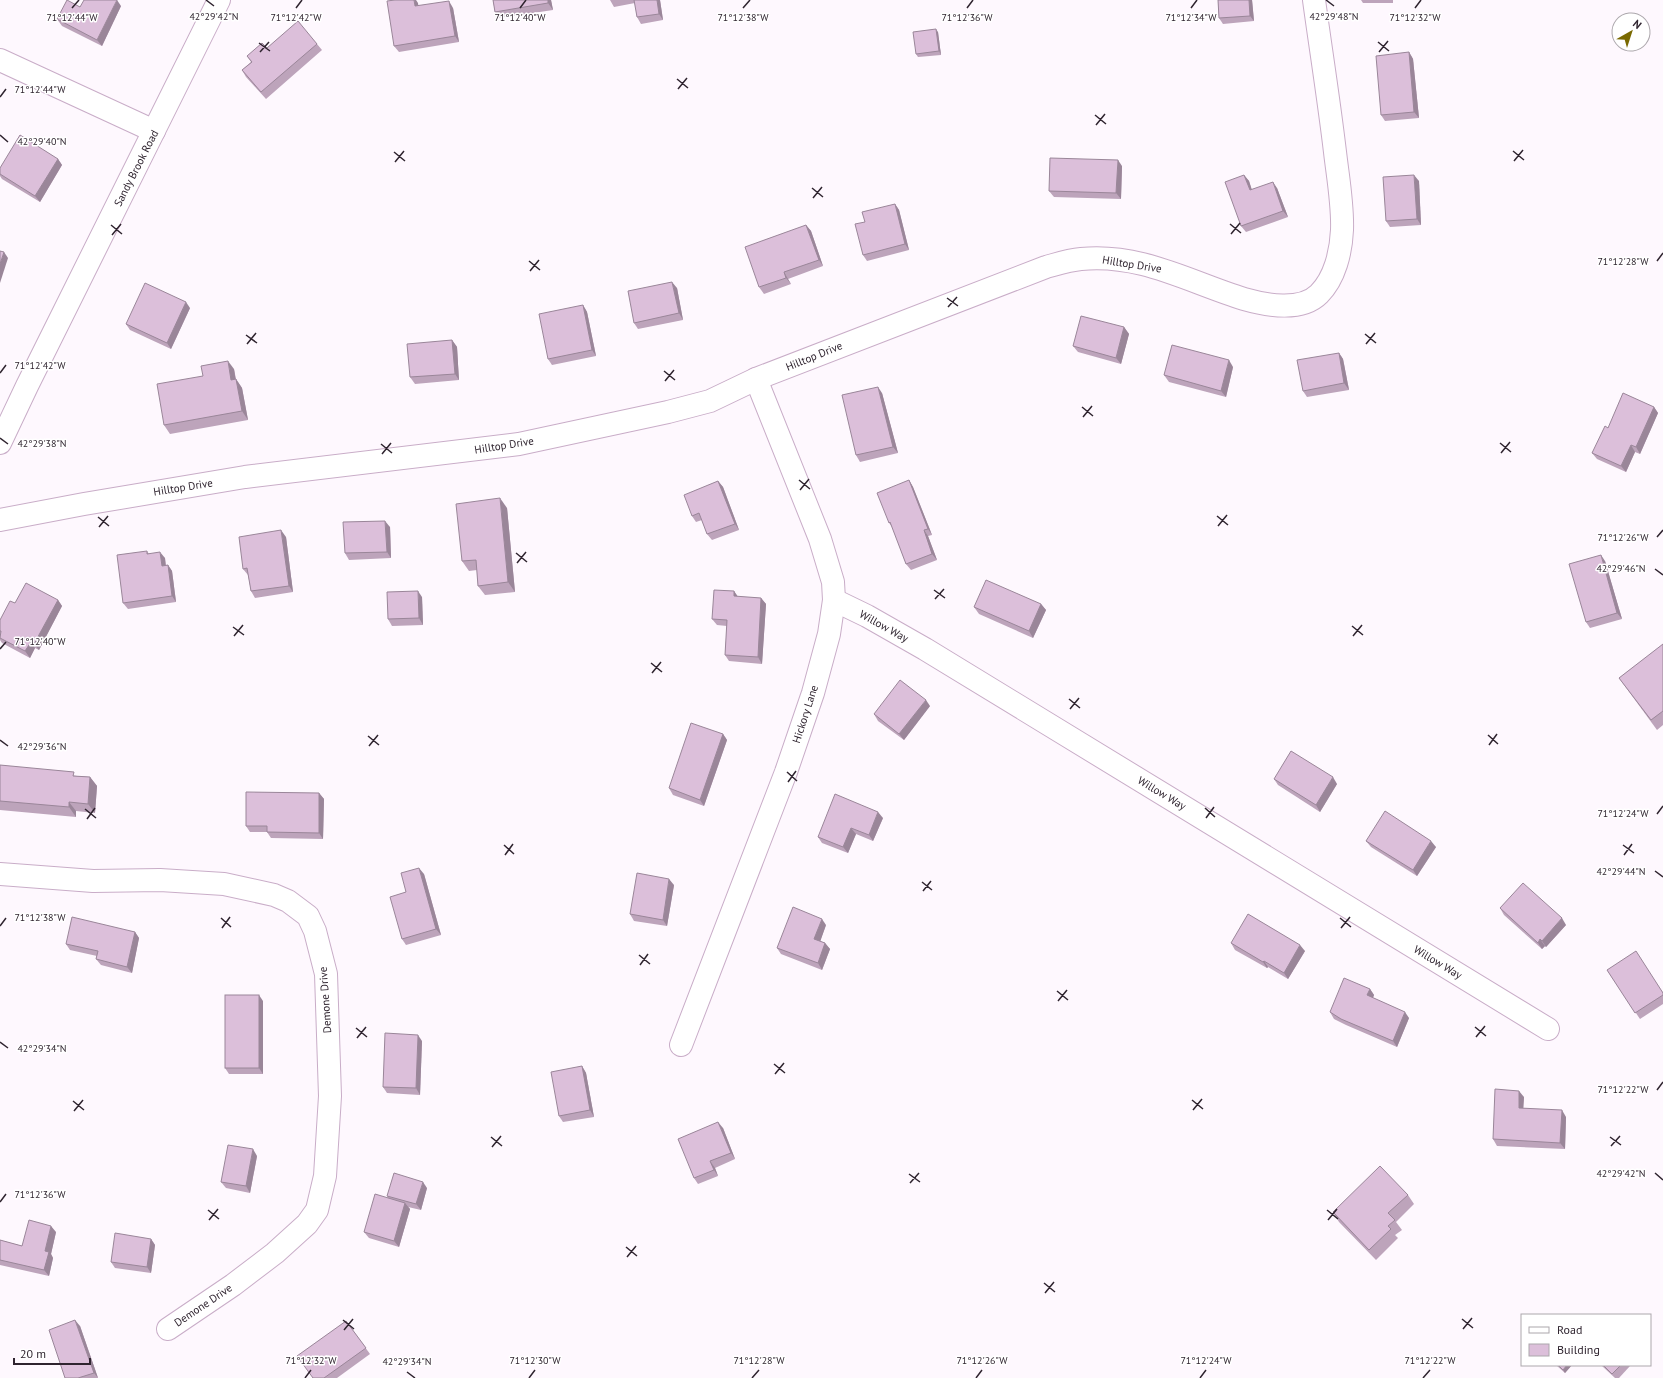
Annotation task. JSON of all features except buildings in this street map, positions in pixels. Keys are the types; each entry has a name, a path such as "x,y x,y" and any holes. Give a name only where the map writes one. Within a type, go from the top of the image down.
{"street":[{"name":"Sandy Brook Road","path":"0,443 26,386 219,0"},
{"name":"Hilltop Drive","path":"0,520 245,477 518,444 668,412 710,401 756,379 1046,267 1080,259 1107,258 1168,270 1245,299 1284,306 1303,304 1318,295 1332,277 1338,257 1342,230 1339,183 1331,115 1314,0"},
{"path":"0,60 154,131"},
{"name":"Hickory Lane","path":"681,1045 786,772 813,693 830,634 834,600 833,582 820,539 756,379"},
{"name":"Willow Way","path":"834,600 867,616 925,650 1548,1029"},
{"name":"Demone Drive","path":"0,874 93,881 160,880 224,884 274,895 288,901 308,916 315,931 326,974 330,1096 325,1176 317,1210 307,1224 275,1253 233,1285 168,1329"}]}
